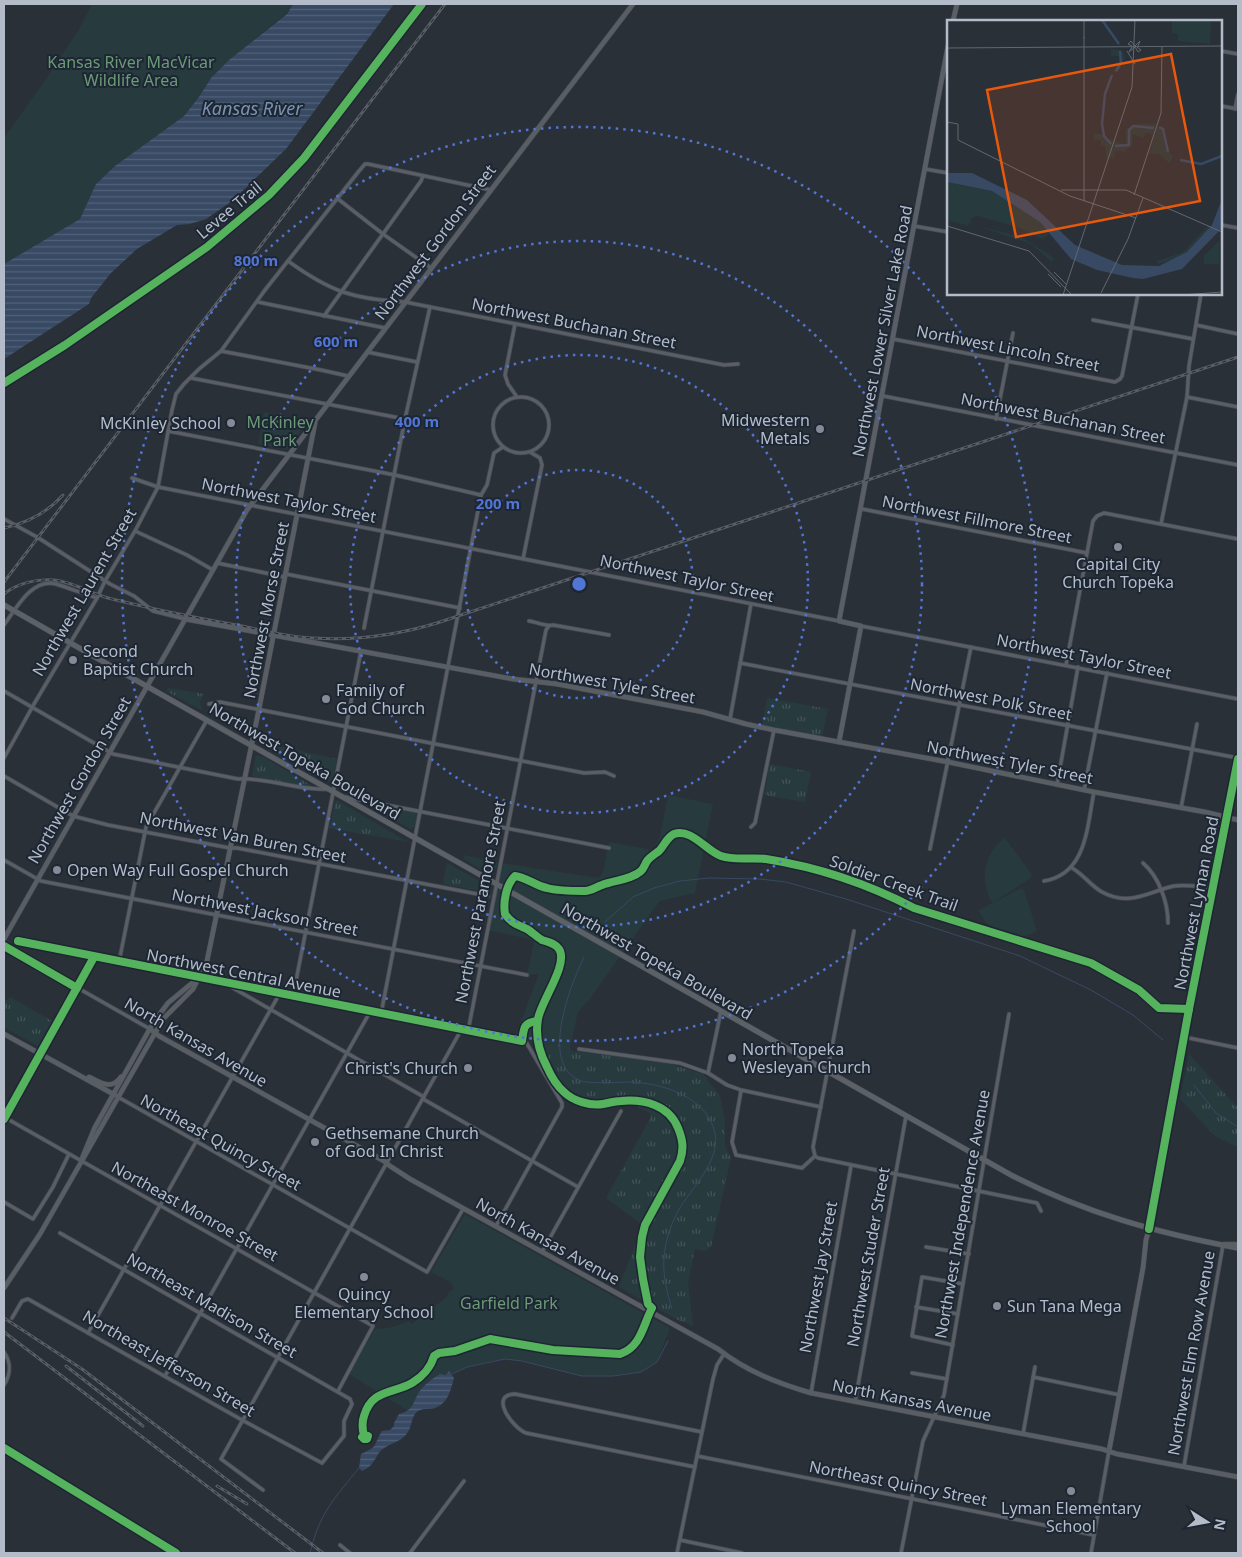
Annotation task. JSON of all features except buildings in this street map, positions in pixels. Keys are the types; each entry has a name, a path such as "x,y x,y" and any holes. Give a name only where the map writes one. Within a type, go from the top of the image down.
{"highway":[{"path":"1224,1245 1238,1247"}],"main road":[{"name":"Northwest Gordon Street","path":"4,939 250,505 634,4"},
{"name":"Northwest Morse Street","path":"116,1096 168,1013 193,989 209,956 286,576 315,420"},
{"name":"Northwest Topeka Boulevard","path":"4,605 1016,1178 1065,1201 1098,1213 1149,1229 1224,1245"},
{"name":"Northwest Tyler Street","path":"185,619 448,667 557,684 703,712 774,730 948,762 1238,820"},
{"name":"Northwest Morse Street","path":"130,1062 164,1007 187,985 198,978"},
{"name":"North Kansas Avenue","path":"150,1029 755,1373 780,1384 811,1393 855,1402 1238,1477"},
{"name":"Northeast Quincy Street","path":"4,1034 116,1096"},
{"path":"77,1075 89,1077 103,1084 112,1085 117,1082 130,1062"},
{"path":"4,1288 40,1234 81,1161 85,1158 116,1096 130,1062"}],"street":[{"path":"953,20 956,4"},
{"name":"Northwest Lower Silver Lake Road","path":"839,621 862,509 947,51"},
{"path":"1222,51 1238,54"},
{"path":"1222,106 1237,109 1238,94"},
{"name":"Northwest Laurent Street","path":"4,758 97,598 158,487 176,394 190,378 221,351 265,290 364,166 368,164 423,176"},
{"path":"925,169 947,173"},
{"path":"324,316 423,176 491,190"},
{"path":"338,199 431,268"},
{"path":"1222,224 1238,228"},
{"path":"914,226 947,232"},
{"path":"288,261 312,278 340,292 372,300 405,302"},
{"path":"1132,327 1138,295"},
{"path":"1160,524 1186,397 1201,295"},
{"path":"258,302 385,328"},
{"name":"Northwest Buchanan Street","path":"405,302 724,365 738,364"},
{"path":"364,628 405,419 430,307"},
{"path":"1093,320 1193,339"},
{"path":"515,324 505,375 506,380 517,397"},
{"path":"1196,325 1238,334"},
{"name":"Northwest Lincoln Street","path":"893,339 1118,381 1122,376 1132,327"},
{"path":"996,419 1013,333"},
{"path":"221,351 348,376"},
{"path":"366,352 417,362"},
{"path":"190,378 405,419"},
{"name":"Northwest Buchanan Street","path":"883,396 1238,465"},
{"path":"517,397 527,397 536,401 544,408 548,416 549,430 546,439 539,447 530,452 518,453 503,447 494,434 494,417 502,404 517,397"},
{"path":"1186,397 1238,407"},
{"path":"168,431 394,475 481,495"},
{"path":"381,1014 481,495 488,485 494,453 503,447"},
{"path":"523,559 542,465 540,458 530,452"},
{"name":"Northwest Taylor Street","path":"132,478 158,487 298,515 1238,699"},
{"name":"Northwest Fillmore Street","path":"862,509 1087,553"},
{"path":"1066,665 1093,521 1097,516 1104,513 1238,539"},
{"name":"Northwest Tyler Street","path":"4,519 37,537 105,581 141,600 153,611 185,619"},
{"path":"135,531 187,555 213,570"},
{"path":"217,563 460,608"},
{"path":"4,625 34,588 43,583 54,584 97,598"},
{"path":"730,719 751,604"},
{"path":"529,621 609,635"},
{"name":"Northwest Paramore Street","path":"263,1490 221,1459 460,1032 469,1026 546,630 549,626"},
{"path":"839,742 861,626"},
{"path":"930,849 971,647"},
{"path":"293,996 319,864 331,790 361,651"},
{"name":"Northwest Polk Street","path":"740,663 1238,758"},
{"path":"1057,785 1078,667"},
{"path":"1084,790 1107,673"},
{"path":"4,691 113,754 238,779 316,790 331,790"},
{"path":"208,704 220,702 584,773 605,772 614,776"},
{"path":"119,962 147,823 207,720"},
{"path":"1181,808 1198,724"},
{"path":"751,827 755,824 774,730"},
{"name":"Northwest Lyman Road","path":"1109,1451 1112,1443 1184,1037 1238,758"},
{"name":"Northwest Van Buren Street","path":"4,776 73,816 230,848 488,896"},
{"path":"1044,882 1062,876 1072,868 1078,859 1083,847 1094,792"},
{"path":"340,795 609,848"},
{"name":"Northwest Jackson Street","path":"4,860 41,882 528,975"},
{"path":"1143,863 1152,871 1161,890 1168,910 1168,923"},
{"path":"1072,868 1101,891 1116,897 1137,898 1181,885 1213,888"},
{"path":"854,931 813,1147 816,1156 851,1166 1037,1203 1041,1211"},
{"name":"Northwest Central Avenue","path":"18,941 527,1043 562,1103 562,1108 532,1161"},
{"name":"North Kansas Avenue","path":"4,946 150,1029"},
{"path":"4,1118 94,957"},
{"path":"224,982 578,1187"},
{"path":"88,1333 280,993"},
{"path":"164,1376 370,1012"},
{"path":"708,1074 721,1012"},
{"name":"Northwest Independence Avenue","path":"901,1553 923,1441 943,1400 1009,1014"},
{"path":"1184,1037 1238,1048"},
{"path":"579,1049 688,1065 741,1090 821,1107"},
{"path":"741,1090 732,1142 736,1155 802,1168 816,1156"},
{"name":"Northeast Quincy Street","path":"116,1096 427,1272 464,1208"},
{"path":"542,1252 621,1111"},
{"name":"Northwest Studer Street","path":"855,1402 906,1116"},
{"name":"Northeast Monroe Street","path":"4,1118 373,1326 338,1391"},
{"path":"4,1202 33,1219 53,1187 69,1154"},
{"path":"496,1226 532,1161"},
{"name":"Northwest Jay Street","path":"811,1393 851,1166"},
{"name":"Northeast Madison Street","path":"60,1233 279,1356 352,1400 344,1421 344,1436 322,1462"},
{"name":"Northwest Elm Row Avenue","path":"1184,1466 1224,1245"},
{"path":"926,1247 969,1254"},
{"path":"953,1344 912,1336 916,1307 922,1277 964,1284"},
{"name":"Northeast Jefferson Street","path":"12,1318 22,1301 28,1298 242,1420 322,1462"},
{"path":"916,1307 958,1314"},
{"path":"4,1352 10,1366 4,1385"},
{"path":"677,1553 714,1373 724,1354"},
{"path":"1023,1434 1035,1367"},
{"path":"912,1372 947,1379"},
{"path":"1033,1378 1120,1395"},
{"path":"695,1467 521,1431 515,1427 503,1408 503,1401 510,1395 515,1394 702,1432"},
{"path":"1091,1553 1109,1451"},
{"name":"Northeast Quincy Street","path":"697,1456 1094,1535"},
{"path":"410,1553 464,1481"},
{"path":"680,1540 742,1553"},
{"path":"340,1545 350,1553"}],"green space":[{"name":"Kansas River MacVicar Wildlife Area","path":"92,4 293,4 287,13 229,60 211,78 184,116 115,166 97,183 80,219 4,264 4,138 78,31"},
{"name":"McKinley Park","path":"264,412 309,421 287,449 258,444"},
{"path":"168,688 204,694 200,702 202,709 166,691"},
{"path":"767,698 828,709 822,737 762,725"},
{"path":"257,735 277,746 337,759 332,781 326,781 260,743"},
{"path":"256,755 265,758 317,789 252,776"},
{"path":"770,764 811,772 805,802 764,795"},
{"path":"668,795 713,804 695,893 660,901 590,999 578,1012 570,1047 515,1037 539,974 527,975 534,942 529,939 488,930 501,863 599,878 603,872 609,842 653,850 660,836"},
{"path":"336,800 408,842 329,828"},
{"path":"372,804 416,813 418,815 414,827 410,829 371,806"},
{"path":"1005,838 1032,875 1029,879 994,902 1021,888 1024,890 1037,931 1029,935 1012,936 995,930 983,918 979,910 993,903 988,895 986,886 986,868 992,851"},
{"path":"464,855 498,863 492,871 483,870 464,859"},
{"path":"447,863 489,886 492,891 491,899 487,898 488,893 485,892 485,889 481,888 479,891 443,884"},
{"path":"10,997 52,1021 38,1046 4,1027 4,998 7,1000"},
{"path":"531,1040 570,1047 571,1051 663,1062 703,1074 720,1096 725,1122 725,1146 731,1158 711,1247 705,1251 695,1249 688,1282 693,1326 678,1320 619,1287 643,1225 606,1198 651,1117 649,1112 634,1105 621,1103 593,1111 566,1100"},
{"path":"1189,1054 1238,1108 1238,1147 1215,1136 1180,1099"},
{"name":"Garfield Park","path":"465,1214 670,1328 657,1362 641,1372 613,1376 582,1376 522,1361 505,1359 491,1361 467,1367 452,1374 415,1409 408,1411 349,1374 375,1329 393,1327 409,1321 412,1324 448,1296 447,1294 454,1288 451,1282 431,1272"}],"water":[{"name":"Kansas River","path":"293,4 394,4 286,149 232,201 206,219 190,224 177,225 137,249 111,273 91,298 89,304 4,359 4,264 80,219 96,184 115,166 184,116 211,78 229,60 287,14"},
{"path":"449,1371 454,1378 449,1394 444,1402 435,1408 423,1409 417,1412 406,1435 382,1449 371,1465 362,1471 359,1468 361,1454 375,1445 382,1431 390,1430 394,1426 399,1414 410,1408 426,1384 440,1374 446,1375"}],"waterway":[{"path":"605,922 633,897 654,888 680,881 709,878 760,879 786,882 846,899 1020,956 1091,990 1133,1015 1163,1040"},
{"path":"584,957 572,986 562,1023 560,1042 562,1059 568,1072 585,1082 643,1083 656,1085 682,1094 703,1110 715,1133 713,1156 708,1167 680,1207 667,1241 664,1273 672,1309"},
{"path":"1194,1085 1216,1113 1238,1127"},
{"path":"452,1374 467,1367 505,1359 522,1361 582,1376 613,1376 641,1372 657,1362 668,1341"},
{"path":"310,1553 323,1516 359,1468"}],"railway":[{"path":"4,582 445,4"},
{"path":"4,594 28,582 54,580 125,602 286,635 344,639 407,631 437,623 1238,357"},
{"path":"4,528 36,516 63,495"},
{"path":"4,1318 82,1369 323,1553"},
{"path":"4,1332 295,1553"},
{"path":"66,1366 143,1426"},
{"path":"217,1486 247,1504"}],"cycle path":[{"name":"Levee Trail","path":"4,383 65,345 207,247 269,195 304,158 422,4"},
{"path":"1149,1229 1189,1009 1238,759"},
{"name":"Soldier Creek Trail","path":"364,1435 362,1437 367,1439 368,1436 364,1435 362,1425 364,1416 372,1401 416,1381 423,1375 434,1356 439,1353 455,1351 490,1339 553,1350 620,1354 627,1351 637,1341 652,1308 648,1304 643,1279 640,1257 642,1237 645,1225 680,1161 682,1152 680,1132 669,1114 655,1105 638,1101 616,1101 603,1104 587,1103 568,1095 554,1080 540,1050 537,1038 537,1025 540,1011 558,973 561,956 556,945 542,940 510,920 505,914 506,894 509,884 515,876 551,889 585,891 637,874 648,860 659,851 667,839 674,834 687,834 721,856 766,859 823,872 879,891 914,908 1091,963 1139,990 1159,1008 1189,1009"},
{"path":"18,941 522,1041 525,1027 529,1023 537,1021"},
{"path":"4,946 77,988"},
{"path":"4,1119 94,957"},
{"path":"4,1448 176,1553"}],"place":[{"name":"McKinley School","path":"231,423"},
{"name":"Midwestern Metals","path":"820,429"},
{"name":"Capital City Church Topeka","path":"1118,547"},
{"name":"Second Baptist Church","path":"73,660"},
{"name":"Family of God Church","path":"326,699"},
{"name":"Open Way Full Gospel Church","path":"57,870"},
{"name":"North Topeka Wesleyan Church","path":"732,1058"},
{"name":"Christ's Church","path":"468,1068"},
{"name":"Gethsemane Church of God In Christ","path":"315,1142"},
{"name":"Quincy Elementary School","path":"364,1277"},
{"name":"Sun Tana Mega","path":"997,1306"},
{"name":"Lyman Elementary School","path":"1071,1491"}]}
